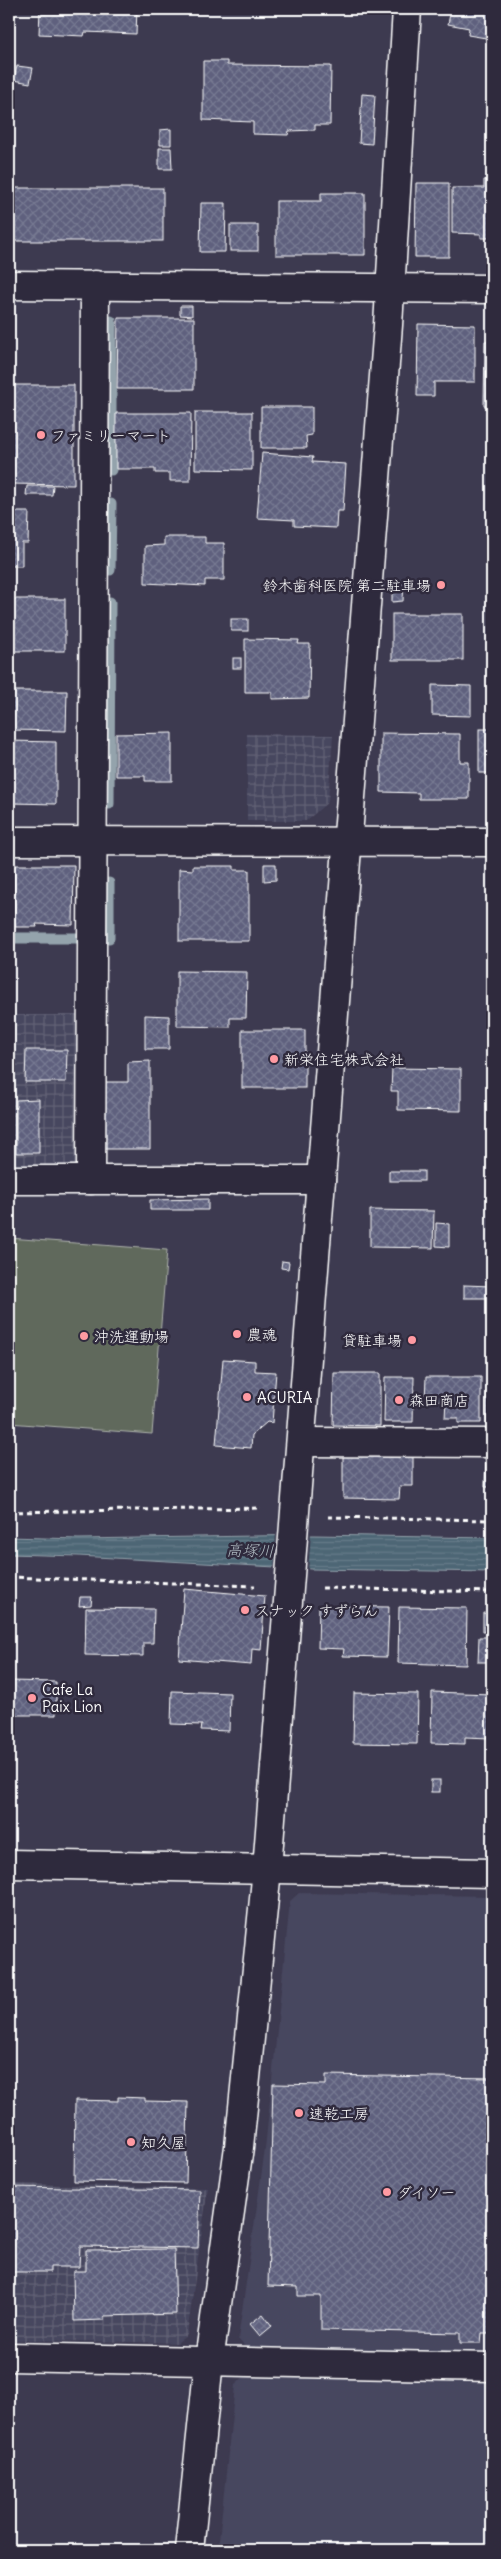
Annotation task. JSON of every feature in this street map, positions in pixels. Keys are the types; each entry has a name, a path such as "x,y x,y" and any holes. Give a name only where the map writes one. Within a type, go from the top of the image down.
{"street":[{"path":"190,2550 209,2361 239,2147 268,1869 390,287 407,9"},
{"path":"9,284 492,288"},
{"path":"91,1180 95,285"},
{"path":"9,841 492,842"},
{"path":"9,1180 321,1180"},
{"path":"301,1442 492,1444"},
{"path":"9,1864 492,1874"},
{"path":"9,2357 492,2367"}],"path":[{"path":"9,1512 492,1520"},
{"path":"9,1577 290,1584 492,1592"}],"shaded area":[{"path":"247,734 333,735 328,802 306,821 247,821"},
{"path":"10,1015 80,1015 80,1169 10,1168"},
{"path":"299,1893 492,1896 492,2353 246,2348 238,2339 265,2149 290,1901"},
{"path":"9,2184 208,2188 187,2335 177,2343 9,2340"},
{"path":"245,2376 492,2381 492,2550 218,2550 235,2385"}],"green space":[{"name":"沖洗運動場","path":"9,1238 167,1250 152,1434 9,1423"}],"water":[{"name":"高塚川","path":"314,1535 492,1538 492,1572 311,1569 9,1554 9,1537 79,1539"}],"pier":[{"path":"311,1532 308,1571 274,1569 276,1533"}],"building":[{"path":"40,9 137,9 136,34 85,32 84,36 39,34"},
{"path":"451,9 492,9 492,39 468,35 469,28 448,24"},
{"path":"203,61 227,61 227,65 331,66 330,125 315,125 315,130 289,131 288,135 253,134 253,122 203,120"},
{"path":"17,66 33,68 30,83 14,80"},
{"path":"490,87 492,87 492,121 488,121"},
{"path":"362,94 375,95 372,144 359,143"},
{"path":"171,129 171,145 160,145 160,130"},
{"path":"159,148 171,148 172,169 159,169"},
{"path":"484,180 492,180 492,238 481,238 481,234 452,233 452,188 484,188"},
{"path":"416,183 449,183 449,257 415,257"},
{"path":"9,188 163,188 163,241 9,241"},
{"path":"321,193 365,193 365,255 276,255 276,201 321,201"},
{"path":"201,203 226,203 225,252 200,252"},
{"path":"230,225 258,225 258,251 230,251"},
{"path":"180,306 192,306 192,316 180,315"},
{"path":"118,318 194,318 194,389 117,389"},
{"path":"418,324 475,325 475,382 434,382 434,396 417,396"},
{"path":"485,341 492,341 492,406 484,406"},
{"name":"ファミリーマート","path":"9,385 74,385 74,485 9,484"},
{"path":"261,407 312,407 312,435 306,436 307,448 261,448"},
{"path":"195,412 252,412 252,470 195,469"},
{"path":"116,413 191,413 190,481 170,481 170,473 155,473 155,469 116,469"},
{"path":"262,453 313,457 312,462 346,464 343,511 337,511 336,528 294,526 294,520 257,518"},
{"path":"27,486 53,486 52,495 26,495"},
{"path":"9,512 29,512 28,543 22,543 22,566 9,566"},
{"path":"164,537 205,537 205,543 224,543 224,580 205,580 205,586 145,583 145,546 164,545"},
{"path":"392,581 404,581 403,601 392,602"},
{"path":"9,599 65,599 65,651 9,651"},
{"path":"392,614 463,614 463,660 392,660"},
{"path":"231,619 248,619 248,631 231,631"},
{"path":"245,639 299,640 298,644 310,644 309,698 272,699 272,692 245,692"},
{"path":"233,658 241,658 241,668 233,668"},
{"path":"432,685 471,686 471,716 432,715"},
{"path":"9,691 67,691 66,731 9,730"},
{"path":"479,729 492,729 492,773 479,773"},
{"path":"172,733 172,781 145,781 145,776 116,776 116,734"},
{"path":"381,733 460,734 460,762 469,762 469,799 419,799 419,793 381,792"},
{"path":"9,741 56,742 56,804 13,803 13,796 9,796"},
{"path":"264,864 276,864 276,880 264,881"},
{"path":"14,865 74,865 73,925 36,924 37,927 15,927"},
{"path":"193,866 234,866 234,870 249,870 249,941 179,941 179,869 193,870"},
{"path":"9,900 12,900 12,922 9,922"},
{"path":"177,971 247,972 246,1018 230,1018 230,1027 177,1026"},
{"path":"145,1015 169,1016 169,1049 145,1049"},
{"path":"242,1030 305,1030 305,1088 242,1088"},
{"path":"26,1050 67,1050 66,1082 25,1082"},
{"path":"150,1061 150,1149 104,1149 104,1082 128,1082 128,1062"},
{"path":"392,1068 461,1069 461,1111 398,1110 398,1091 391,1091"},
{"path":"39,1099 39,1153 16,1153 16,1100"},
{"path":"389,1171 424,1171 424,1181 389,1181"},
{"path":"208,1199 208,1210 150,1210 150,1200"},
{"path":"370,1210 434,1211 433,1248 370,1247"},
{"path":"436,1223 449,1224 449,1247 436,1246"},
{"path":"282,1261 289,1262 288,1269 281,1268"},
{"path":"464,1285 492,1286 492,1298 464,1298"},
{"name":"ACURIA","path":"223,1359 255,1361 255,1371 276,1372 272,1423 267,1422 252,1435 251,1448 216,1445"},
{"path":"334,1373 380,1373 380,1426 333,1425"},
{"name":"森田商店","path":"385,1377 414,1377 413,1422 384,1422"},
{"path":"426,1377 481,1377 481,1423 458,1423 458,1418 445,1418 446,1400 425,1401"},
{"path":"487,1384 492,1384 492,1427 487,1427"},
{"path":"486,1451 492,1451 492,1487 485,1487"},
{"path":"343,1452 413,1453 413,1486 400,1486 399,1499 343,1498"},
{"path":"184,1589 265,1596 261,1650 252,1649 251,1665 179,1659"},
{"path":"80,1597 92,1597 91,1605 79,1606"},
{"path":"319,1606 389,1607 387,1657 343,1656 344,1649 318,1648"},
{"path":"399,1607 467,1608 466,1665 398,1663"},
{"path":"86,1608 154,1609 153,1643 143,1643 143,1656 85,1655"},
{"path":"483,1613 492,1614 492,1631 483,1631"},
{"path":"479,1637 492,1637 492,1662 478,1662"},
{"name":"Cafe La Paix Lion","path":"9,1681 56,1682 56,1715 9,1715"},
{"path":"172,1691 230,1693 229,1731 201,1730 202,1725 171,1724"},
{"path":"432,1692 491,1694 490,1738 465,1737 465,1744 431,1743"},
{"path":"354,1693 418,1694 417,1744 353,1743"},
{"path":"431,1780 440,1780 440,1792 431,1792"},
{"path":"326,2075 492,2078 492,2333 482,2333 481,2343 460,2343 460,2333 321,2330 321,2296 298,2296 298,2287 268,2286 273,2084 326,2085"},
{"name":"知久屋","path":"118,2097 145,2098 145,2101 188,2102 186,2183 74,2181 75,2100 118,2101"},
{"path":"9,2187 200,2190 198,2248 80,2246 79,2267 50,2267 50,2272 9,2272"},
{"path":"174,2249 176,2314 104,2316 104,2320 74,2321 73,2271 86,2271 86,2250"},
{"path":"263,2314 272,2326 260,2336 250,2324"}],"waterway":[{"path":"111,321 111,470"},
{"path":"110,570 111,504"},
{"path":"109,804 110,602"},
{"path":"103,937 109,938 109,883"},
{"path":"9,938 81,938"}],"place":[{"name":"ファミリーマート","path":"41,435"},
{"name":"鈴木歯科医院 第二駐車場","path":"441,585"},
{"name":"新栄住宅株式会社","path":"274,1059"},
{"name":"農魂","path":"237,1334"},
{"name":"沖洗運動場","path":"84,1336"},
{"name":"貸駐車場","path":"412,1340"},
{"name":"ACURIA","path":"247,1397"},
{"name":"森田商店","path":"399,1400"},
{"name":"スナック すずらん","path":"245,1610"},
{"name":"Cafe La Paix Lion","path":"32,1698"},
{"name":"速乾工房","path":"299,2113"},
{"name":"知久屋","path":"131,2142"},
{"name":"ダイソー","path":"387,2192"}]}
